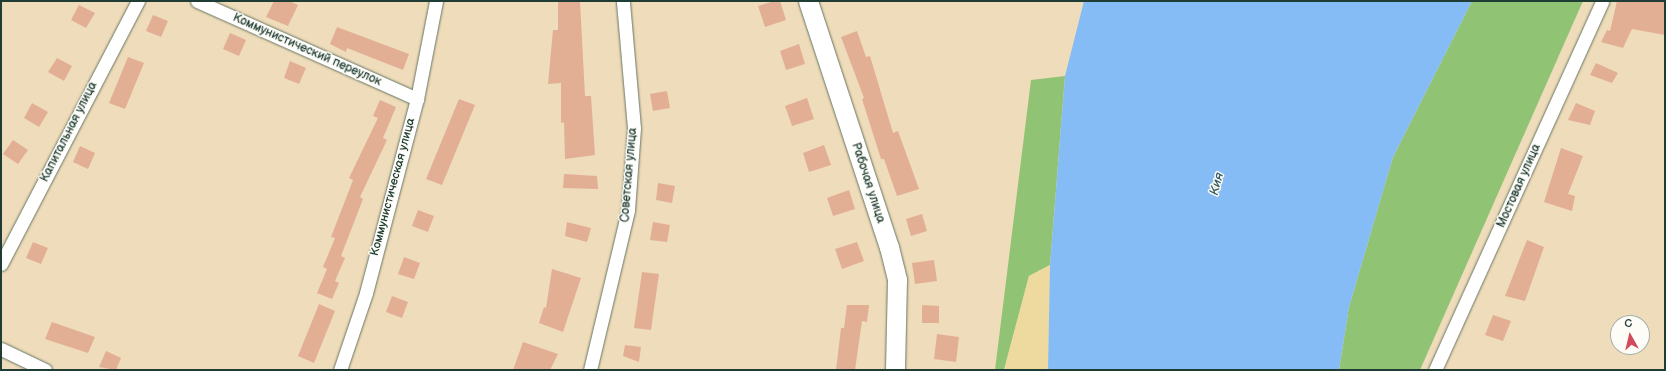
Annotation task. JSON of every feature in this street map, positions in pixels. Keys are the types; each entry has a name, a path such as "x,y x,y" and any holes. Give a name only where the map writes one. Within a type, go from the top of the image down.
{"main road":[{"name":"Рабочая улица","path":"808,1 889,247 897,280 895,370"}],"street":[{"name":"Капитальная улица","path":"1,264 138,1"},
{"name":"Коммунистический переулок","path":"198,1 416,99"},
{"name":"Коммунистическая улица","path":"340,370 366,293 416,99 436,1"},
{"name":"Советская улица","path":"590,370 628,210 634,128 623,1"},
{"name":"Мостовая улица","path":"1435,370 1602,1"},
{"path":"1,349 45,370"}],"green space":[{"path":"1472,1 1583,1 1420,370 1339,370 1349,307 1393,157"},
{"path":"1065,76 1050,265 1029,276 1004,370 995,370 1031,80"}],"sand":[{"path":"1050,265 1048,370 1004,370 1029,276"}],"water":[{"name":"Кия","path":"1084,1 1472,1 1393,157 1349,307 1339,370 1048,370 1050,265 1065,76"}],"building":[{"path":"274,1 289,1 298,5 288,26 266,17"},
{"path":"558,1 580,1 585,96 591,96 595,155 565,159 564,122 561,123 561,83 548,84 553,30 558,30"},
{"path":"774,1 780,1 786,20 765,27 758,6"},
{"path":"1617,1 1665,1 1665,35 1632,29 1623,48 1601,42 1607,30 1610,31"},
{"path":"79,5 95,13 86,28 71,20"},
{"path":"153,15 168,21 161,37 146,31"},
{"path":"337,27 409,54 403,70 347,48 346,52 330,44"},
{"path":"857,31 866,57 870,56 893,133 898,131 919,189 897,196 884,159 881,159 862,99 864,98 841,37"},
{"path":"230,33 246,40 239,56 223,49"},
{"path":"799,44 805,64 786,70 780,51"},
{"path":"128,57 144,63 125,109 109,103"},
{"path":"57,58 72,66 64,81 48,72"},
{"path":"290,61 306,68 299,84 284,78"},
{"path":"1596,63 1618,73 1612,83 1590,75"},
{"path":"667,91 670,108 653,111 650,94"},
{"path":"807,98 814,119 792,126 785,106"},
{"path":"459,99 475,105 442,185 426,179"},
{"path":"380,100 396,107 383,138 387,140 360,197 363,199 341,256 345,258 335,281 339,283 332,299 317,293 327,269 323,267 335,238 331,237 353,180 349,178 378,118 373,116"},
{"path":"32,103 48,112 39,127 24,118"},
{"path":"1576,103 1595,111 1590,125 1568,120"},
{"path":"13,140 28,150 18,164 3,154"},
{"path":"824,145 831,165 809,172 803,153"},
{"path":"80,146 95,153 88,169 73,162"},
{"path":"1561,148 1583,156 1568,194 1575,196 1572,211 1544,202"},
{"path":"564,174 597,176 598,189 563,188"},
{"path":"658,183 675,186 672,203 656,200"},
{"path":"849,190 855,209 833,216 827,198"},
{"path":"418,210 434,216 428,232 412,226"},
{"path":"922,214 927,231 911,236 906,219"},
{"path":"567,222 591,228 587,242 565,236"},
{"path":"653,222 670,225 667,242 650,240"},
{"path":"1527,240 1544,247 1525,301 1505,296"},
{"path":"33,242 48,248 41,264 26,258"},
{"path":"857,242 864,261 842,269 835,249"},
{"path":"404,257 420,263 414,279 398,274"},
{"path":"934,260 937,281 915,284 912,263"},
{"path":"552,269 581,278 563,332 539,323 544,307 546,308"},
{"path":"642,272 659,274 651,330 634,328"},
{"path":"392,296 408,302 402,318 386,312"},
{"path":"319,304 335,311 314,363 298,356"},
{"path":"847,305 869,305 867,322 862,321 855,370 836,370 841,328 844,328"},
{"path":"922,305 939,306 939,323 922,323"},
{"path":"1493,315 1511,321 1503,341 1485,335"},
{"path":"52,322 95,337 88,353 45,339"},
{"path":"937,334 959,337 956,362 934,359"},
{"path":"523,342 558,354 550,370 513,370"},
{"path":"625,345 641,347 639,362 623,356"},
{"path":"106,351 121,358 116,370 99,367"}]}
